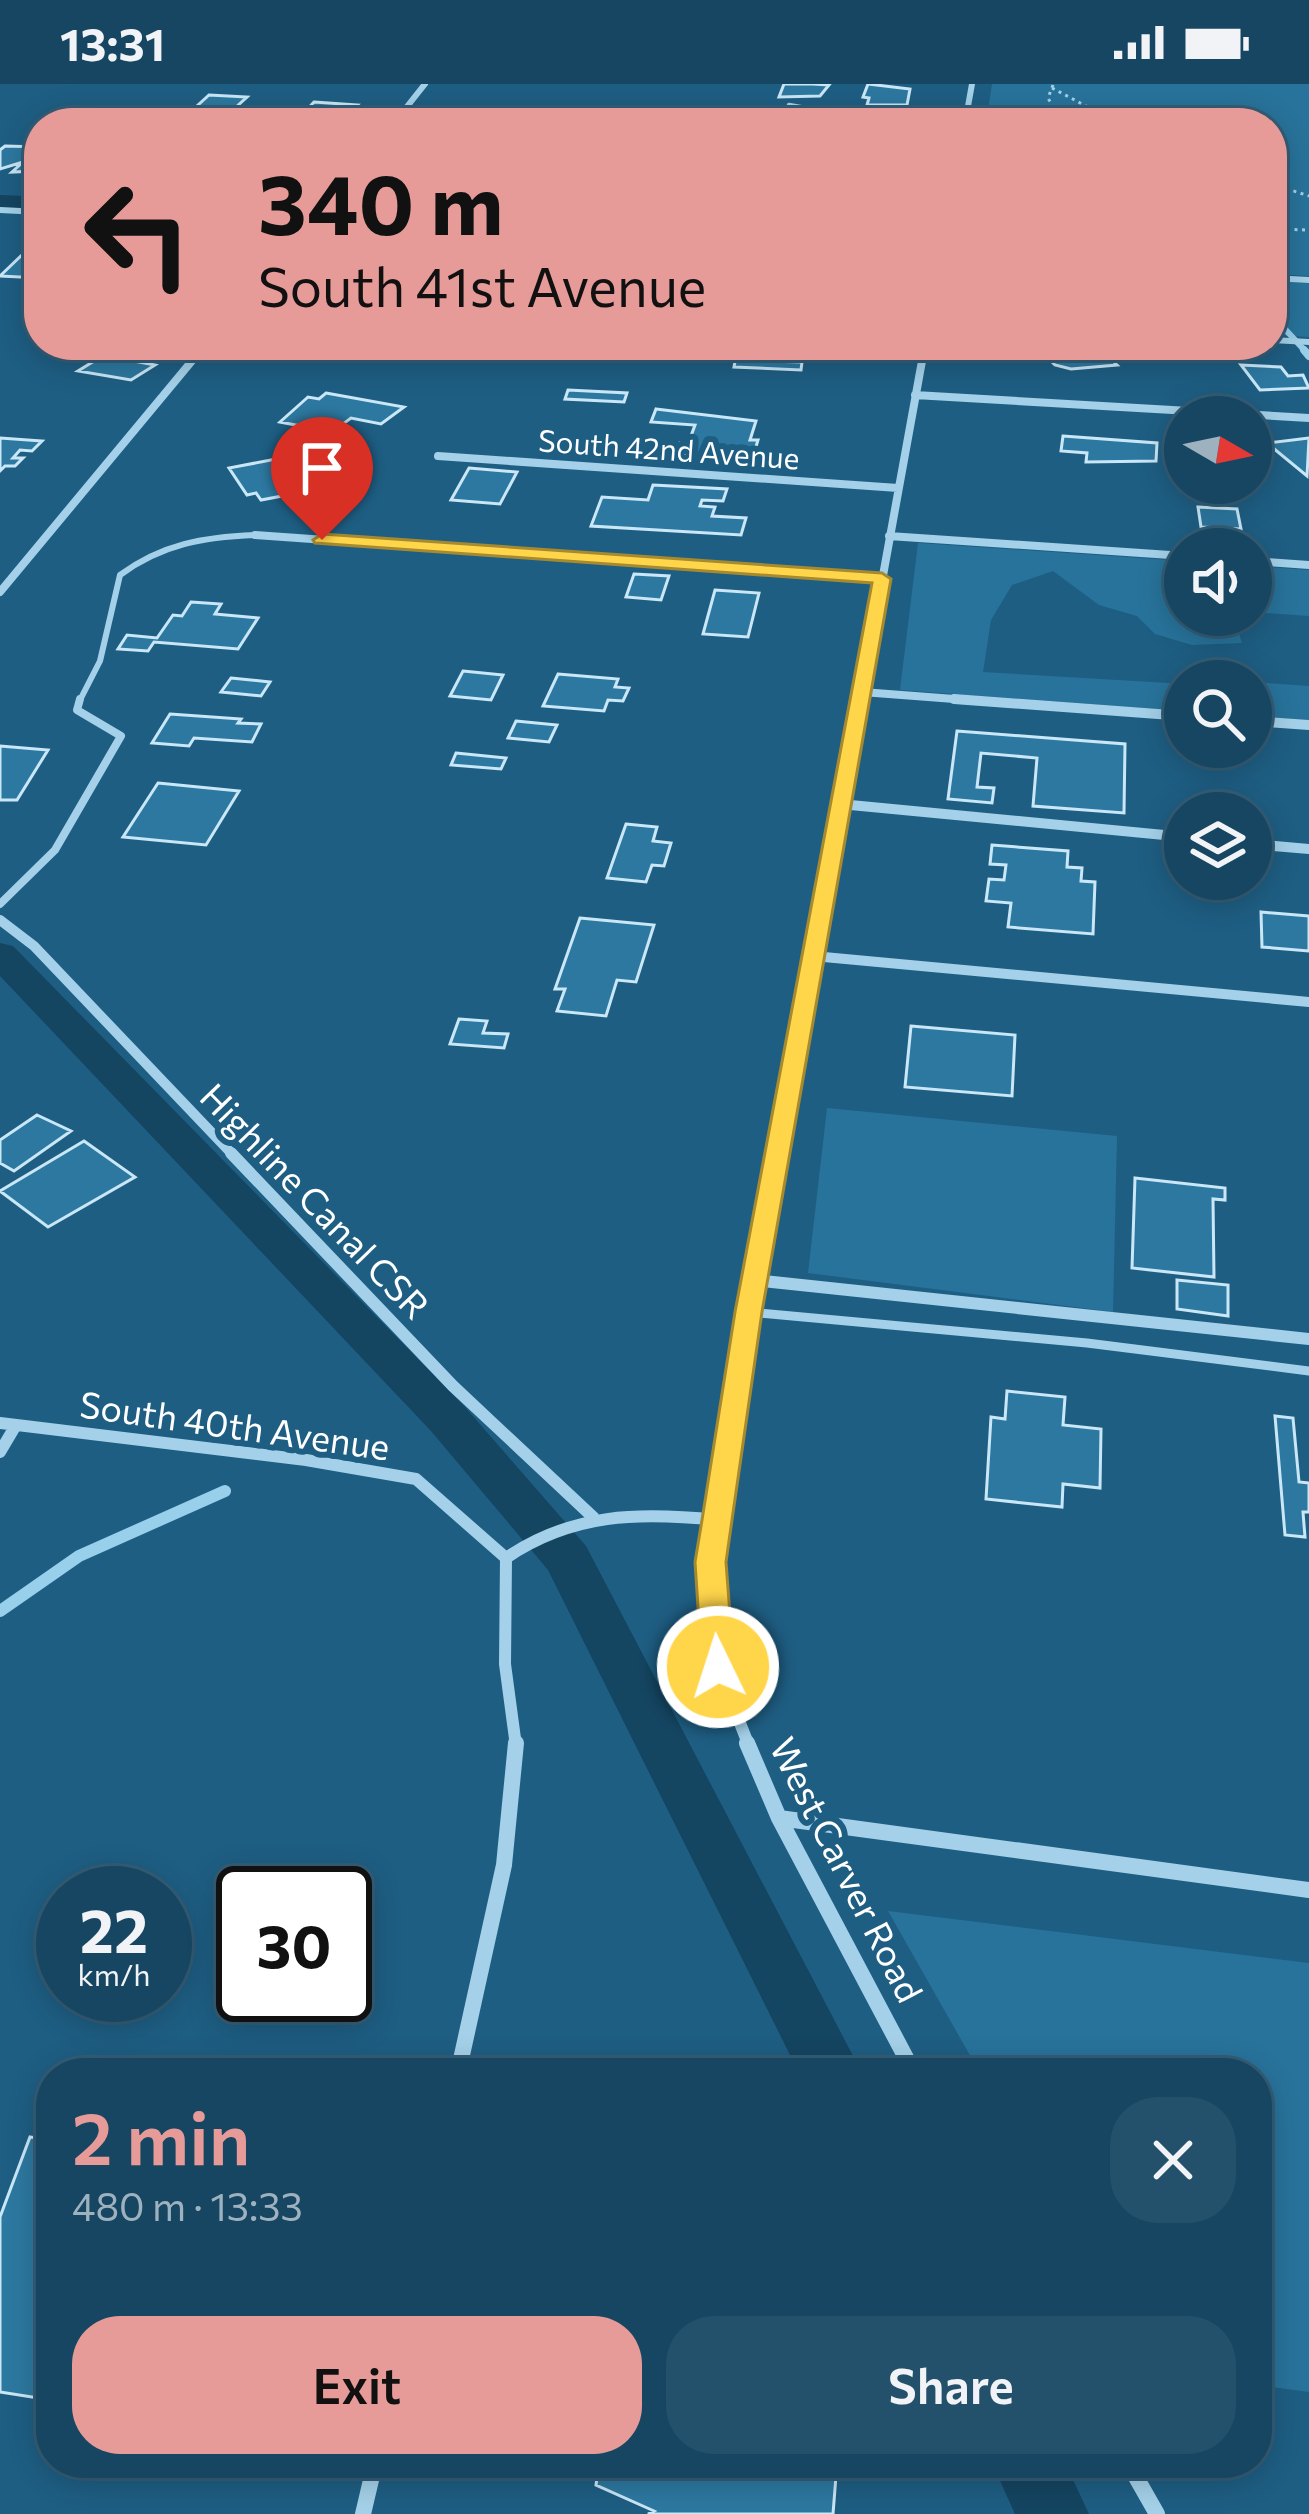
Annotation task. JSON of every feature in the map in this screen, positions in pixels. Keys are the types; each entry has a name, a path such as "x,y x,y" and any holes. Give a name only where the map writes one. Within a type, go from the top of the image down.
{"street":[{"path":"406,108 425,84"},
{"path":"0,592 193,360"},
{"name":"West Carver Road","path":"906,2058 779,1818 718,1667 710,1562 748,1312 922,360"},
{"path":"916,395 1309,418"},
{"name":"South 42nd Avenue","path":"438,456 898,488"},
{"path":"255,535 882,579"},
{"path":"889,536 1164,555"},
{"path":"1272,562 1309,565"},
{"path":"862,692 1164,714"},
{"path":"1272,722 1309,725"},
{"path":"840,804 1164,835"},
{"path":"1272,846 1309,849"},
{"name":"Highline Canal CSR","path":"0,920 34,946 453,1386 594,1517"},
{"path":"813,956 1309,1002"},
{"path":"754,1280 1309,1339"},
{"name":"South 40th Avenue","path":"0,1423 306,1460 416,1479 506,1558"},
{"path":"0,1452 16,1425"},
{"path":"461,2058 504,1865 513,1788 517,1731 505,1664 506,1558 530,1538 594,1517 636,1511 717,1520"},
{"path":"779,1818 1309,1890"},
{"path":"363,2514 371,2478"},
{"path":"1137,2478 1157,2514"}],"lane":[{"path":"788,105 805,108"},
{"path":"0,904 29,884 83,807 121,736 77,710 82,689 100,661 120,575 164,545 203,537 255,535"},
{"path":"748,1312 1087,1343 1309,1371"}],"path":[{"path":"1053,86 1092,108"}],"shaded area":[{"path":"992,84 1309,84 1309,276 1287,275 1287,108 988,108"},
{"path":"1287,282 1309,283 1309,337 1287,336"},
{"path":"918,543 1164,560 1164,636 1240,636 1242,643 1192,645 1155,634 1137,616 1099,605 1053,571 1012,585 991,620 983,672 1164,683 1164,709 900,690"},
{"path":"1272,567 1309,570 1309,616 1272,613"},
{"path":"1272,683 1309,686 1309,720 1272,717"},
{"path":"827,1108 1117,1136 1113,1312 808,1273"},
{"path":"888,1911 1309,1963 1309,2392 1272,2387 1272,2058 971,2058"}],"building":[{"path":"784,84 829,85 820,96 779,97"},
{"path":"868,84 910,89 907,105 867,105 869,98 863,97"},
{"path":"209,95 247,97 235,108 195,108"},
{"path":"314,102 357,105 353,108 308,108"},
{"path":"24,147 24,172 12,172 23,162 0,169 0,150"},
{"path":"24,253 24,277 0,276"},
{"path":"96,360 155,365 131,380 78,371"},
{"path":"735,360 802,362 801,370 734,367"},
{"path":"1050,360 1112,360 1117,365 1071,369"},
{"path":"1241,365 1281,367 1288,376 1303,375 1309,388 1260,390"},
{"path":"568,390 627,393 624,402 565,399"},
{"path":"326,393 404,407 381,424 351,418 332,432 280,422 308,397 319,399"},
{"path":"656,409 756,421 750,440 758,440 755,450 746,449 743,459 676,455 680,443 688,444 695,425 651,422"},
{"path":"1063,436 1157,443 1156,461 1086,462 1087,453 1061,451"},
{"path":"0,438 42,441 32,451 20,450 13,458 23,458 0,471"},
{"path":"1309,438 1307,476 1272,447 1272,442"},
{"path":"287,457 300,471 334,465 350,483 261,500 256,493 247,495 229,468"},
{"path":"469,468 517,472 500,504 451,500"},
{"path":"653,485 727,489 723,501 702,500 700,506 715,507 712,516 746,518 741,535 591,526 602,497 648,500"},
{"path":"1198,507 1237,509 1241,528 1201,527"},
{"path":"634,574 669,576 661,600 626,597"},
{"path":"715,590 759,593 748,637 703,634"},
{"path":"191,602 221,604 215,614 258,618 238,649 154,642 148,651 118,649 127,635 157,638 173,615 182,616"},
{"path":"463,671 503,675 491,700 450,696"},
{"path":"558,674 618,679 615,687 629,688 623,701 608,700 604,711 543,706"},
{"path":"231,678 270,682 261,696 221,692"},
{"path":"170,714 261,724 252,742 194,738 189,746 152,743"},
{"path":"516,721 557,725 549,742 508,738"},
{"path":"957,731 1125,744 1124,813 1033,806 1037,758 981,753 977,787 994,788 992,803 948,799"},
{"path":"0,746 48,750 17,800 0,800"},
{"path":"456,753 506,758 501,769 451,765"},
{"path":"158,783 239,791 206,845 123,837"},
{"path":"626,824 657,827 653,841 671,843 664,866 652,865 646,882 607,878"},
{"path":"992,845 1068,851 1067,867 1082,868 1081,881 1095,882 1093,934 1008,927 1011,903 986,901 989,879 1004,880 1006,865 990,864"},
{"path":"1261,912 1309,916 1309,951 1262,947"},
{"path":"580,918 654,925 636,982 617,980 606,1016 557,1011 565,989 555,989"},
{"path":"459,1019 487,1021 483,1033 508,1034 504,1048 450,1044"},
{"path":"911,1026 1015,1035 1012,1096 905,1087"},
{"path":"37,1115 71,1131 14,1171 0,1163 0,1140"},
{"path":"84,1141 135,1177 48,1227 0,1191"},
{"path":"1135,1178 1225,1188 1225,1200 1213,1199 1214,1277 1132,1268"},
{"path":"1177,1280 1228,1285 1228,1316 1177,1309"},
{"path":"1007,1391 1065,1397 1063,1425 1101,1429 1100,1488 1063,1484 1062,1507 986,1499 991,1417 1005,1419"},
{"path":"1275,1416 1293,1418 1299,1482 1309,1483 1309,1512 1303,1512 1305,1537 1285,1535"},
{"path":"30,2137 36,2138 36,2398 0,2392 0,2217"},
{"path":"597,2478 836,2478 833,2514 648,2514 654,2511 596,2485"}],"waterway":[{"path":"0,201 24,202"},
{"path":"1287,331 1307,353"},
{"path":"1304,350 1309,356"},
{"path":"0,954 448,1419 568,1559 823,2058"},
{"path":"0,1611 79,1556 225,1491"},
{"path":"1035,2478 1053,2514"}],"route":[{"path":"322,540 882,579 748,1312 710,1562 718,1667"}]}
